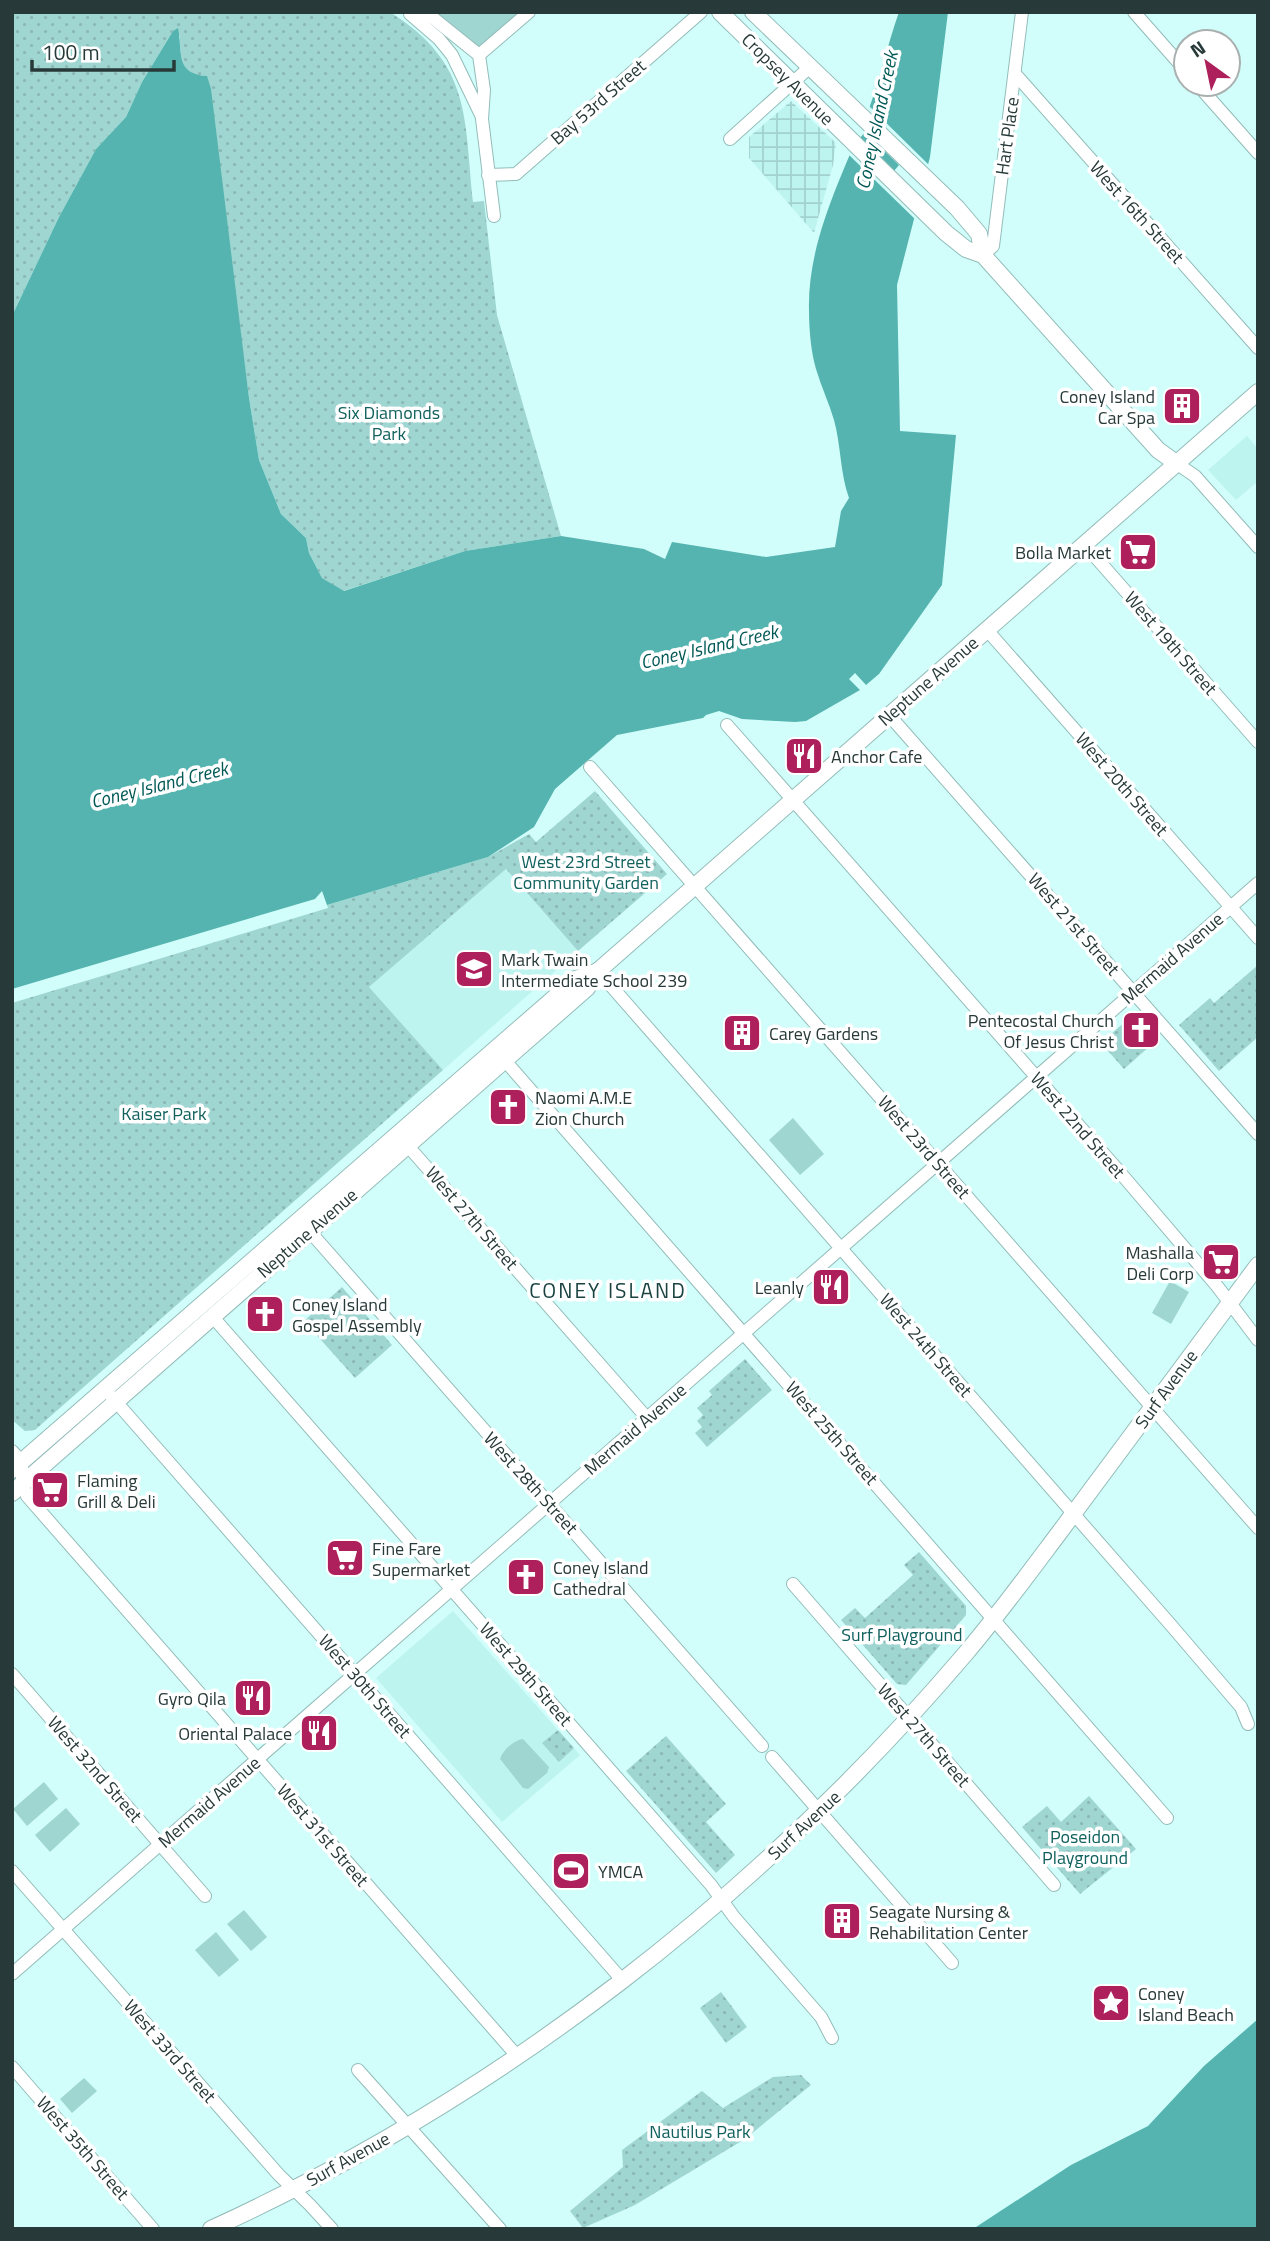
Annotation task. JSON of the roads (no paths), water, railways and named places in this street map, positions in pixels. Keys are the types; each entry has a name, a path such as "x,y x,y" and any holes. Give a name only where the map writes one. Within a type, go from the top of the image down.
{"main road":[{"name":"Cropsey Avenue","path":"720,12 925,212 966,249 982,255 1158,450 1176,463"},
{"name":"Cropsey Avenue","path":"753,12 957,208 979,234 982,255"},
{"name":"Neptune Avenue","path":"111,1396 500,1055 587,988 598,971 1258,392"},
{"name":"Neptune Avenue","path":"16,1473 212,1317 305,1226 407,1145 500,1055"},
{"name":"Surf Avenue","path":"211,2229 293,2189 408,2126 518,2057 623,1981 722,1900 819,1811 909,1718 994,1619 1258,1265"}],"street":[{"path":"408,12 439,39 452,55 482,118"},
{"path":"414,12 433,18 479,55 484,90 482,118 494,216"},
{"path":"479,55 529,12"},
{"name":"Bay 53rd Street","path":"488,176 516,174 701,12"},
{"name":"Hart Place","path":"982,255 993,246 1022,12"},
{"path":"1134,12 1172,55"},
{"path":"730,139 810,67"},
{"name":"West 16th Street","path":"1016,75 1258,348"},
{"path":"1209,98 1258,153"},
{"path":"1176,463 1195,476 1258,547"},
{"name":"West 19th Street","path":"1084,544 1258,742"},
{"name":"West 20th Street","path":"987,630 1258,938"},
{"name":"West 21st Street","path":"889,715 1258,1134"},
{"name":"West 22nd Street","path":"727,725 1118,1170 1258,1340"},
{"name":"West 23rd Street","path":"590,767 1258,1528"},
{"name":"Mermaid Avenue","path":"12,1974 1258,883"},
{"name":"West 24th Street","path":"598,971 1241,1707 1248,1724"},
{"name":"West 25th Street","path":"500,1055 1167,1818"},
{"name":"West 27th Street","path":"407,1145 647,1418"},
{"name":"West 28th Street","path":"305,1226 762,1746"},
{"name":"West 29th Street","path":"212,1317 711,1885 821,2017 832,2038"},
{"name":"West 30th Street","path":"111,1396 623,1981"},
{"name":"West 31st Street","path":"16,1473 27,1496 518,2057"},
{"name":"West 27th Street","path":"793,1584 1054,1885"},
{"name":"West 32nd Street","path":"12,1674 205,1896"},
{"path":"772,1757 952,1964"},
{"name":"West 33rd Street","path":"12,1871 331,2229"},
{"name":"West 35th Street","path":"12,2067 153,2229"},
{"path":"358,2070 500,2229"}],"water":[{"name":"Coney Island Creek","path":"899,12 948,12 930,157 897,285 900,431 956,435 942,585 879,674 866,685 855,673 849,679 860,690 806,721 742,719 719,711 703,718 617,735 555,789 534,827 488,857 12,999 12,316 59,217 96,149 126,117 142,82 173,31 178,28 185,66 189,71 207,76 211,89 259,460 281,514 306,538 309,553 322,578 344,591 465,551 561,536 644,549 665,559 672,542 766,557 835,547 841,511 849,498 834,420 813,355 809,325 810,285 828,210 872,101"},
{"path":"1258,2019 1258,2229 973,2229 1071,2165 1148,2126 1204,2066"}],"place":[{"name":"Coney Island Car Spa","path":"1182,406"},
{"name":"Bolla Market","path":"1138,552"},
{"name":"Anchor Cafe","path":"804,756"},
{"name":"Mark Twain Intermediate School 239","path":"474,969"},
{"name":"Pentecostal Church Of Jesus Christ","path":"1141,1030"},
{"name":"Carey Gardens","path":"742,1033"},
{"name":"Naomi A.M.E Zion Church","path":"508,1107"},
{"name":"Mashalla Deli Corp","path":"1221,1262"},
{"name":"Leanly","path":"831,1287"},
{"name":"Coney Island Gospel Assembly","path":"265,1314"},
{"name":"Flaming Grill & Deli","path":"50,1490"},
{"name":"Fine Fare Supermarket","path":"345,1558"},
{"name":"Coney Island Cathedral","path":"526,1577"},
{"name":"Gyro Qila","path":"253,1698"},
{"name":"Oriental Palace","path":"319,1733"},
{"name":"YMCA","path":"571,1871"},
{"name":"Seagate Nursing & Rehabilitation Center","path":"842,1921"},
{"name":"Coney Island Beach","path":"1111,2003"}],"district":[{"name":"CONEY ISLAND","path":"608,1290"}],"park label":[{"name":"Six Diamonds Park","path":"389,422"},
{"name":"West 23rd Street Community Garden","path":"586,871"},
{"name":"Kaiser Park","path":"164,1113"},
{"name":"Surf Playground","path":"902,1634"},
{"name":"Poseidon Playground","path":"1085,1846"},
{"name":"Nautilus Park","path":"700,2131"}]}
